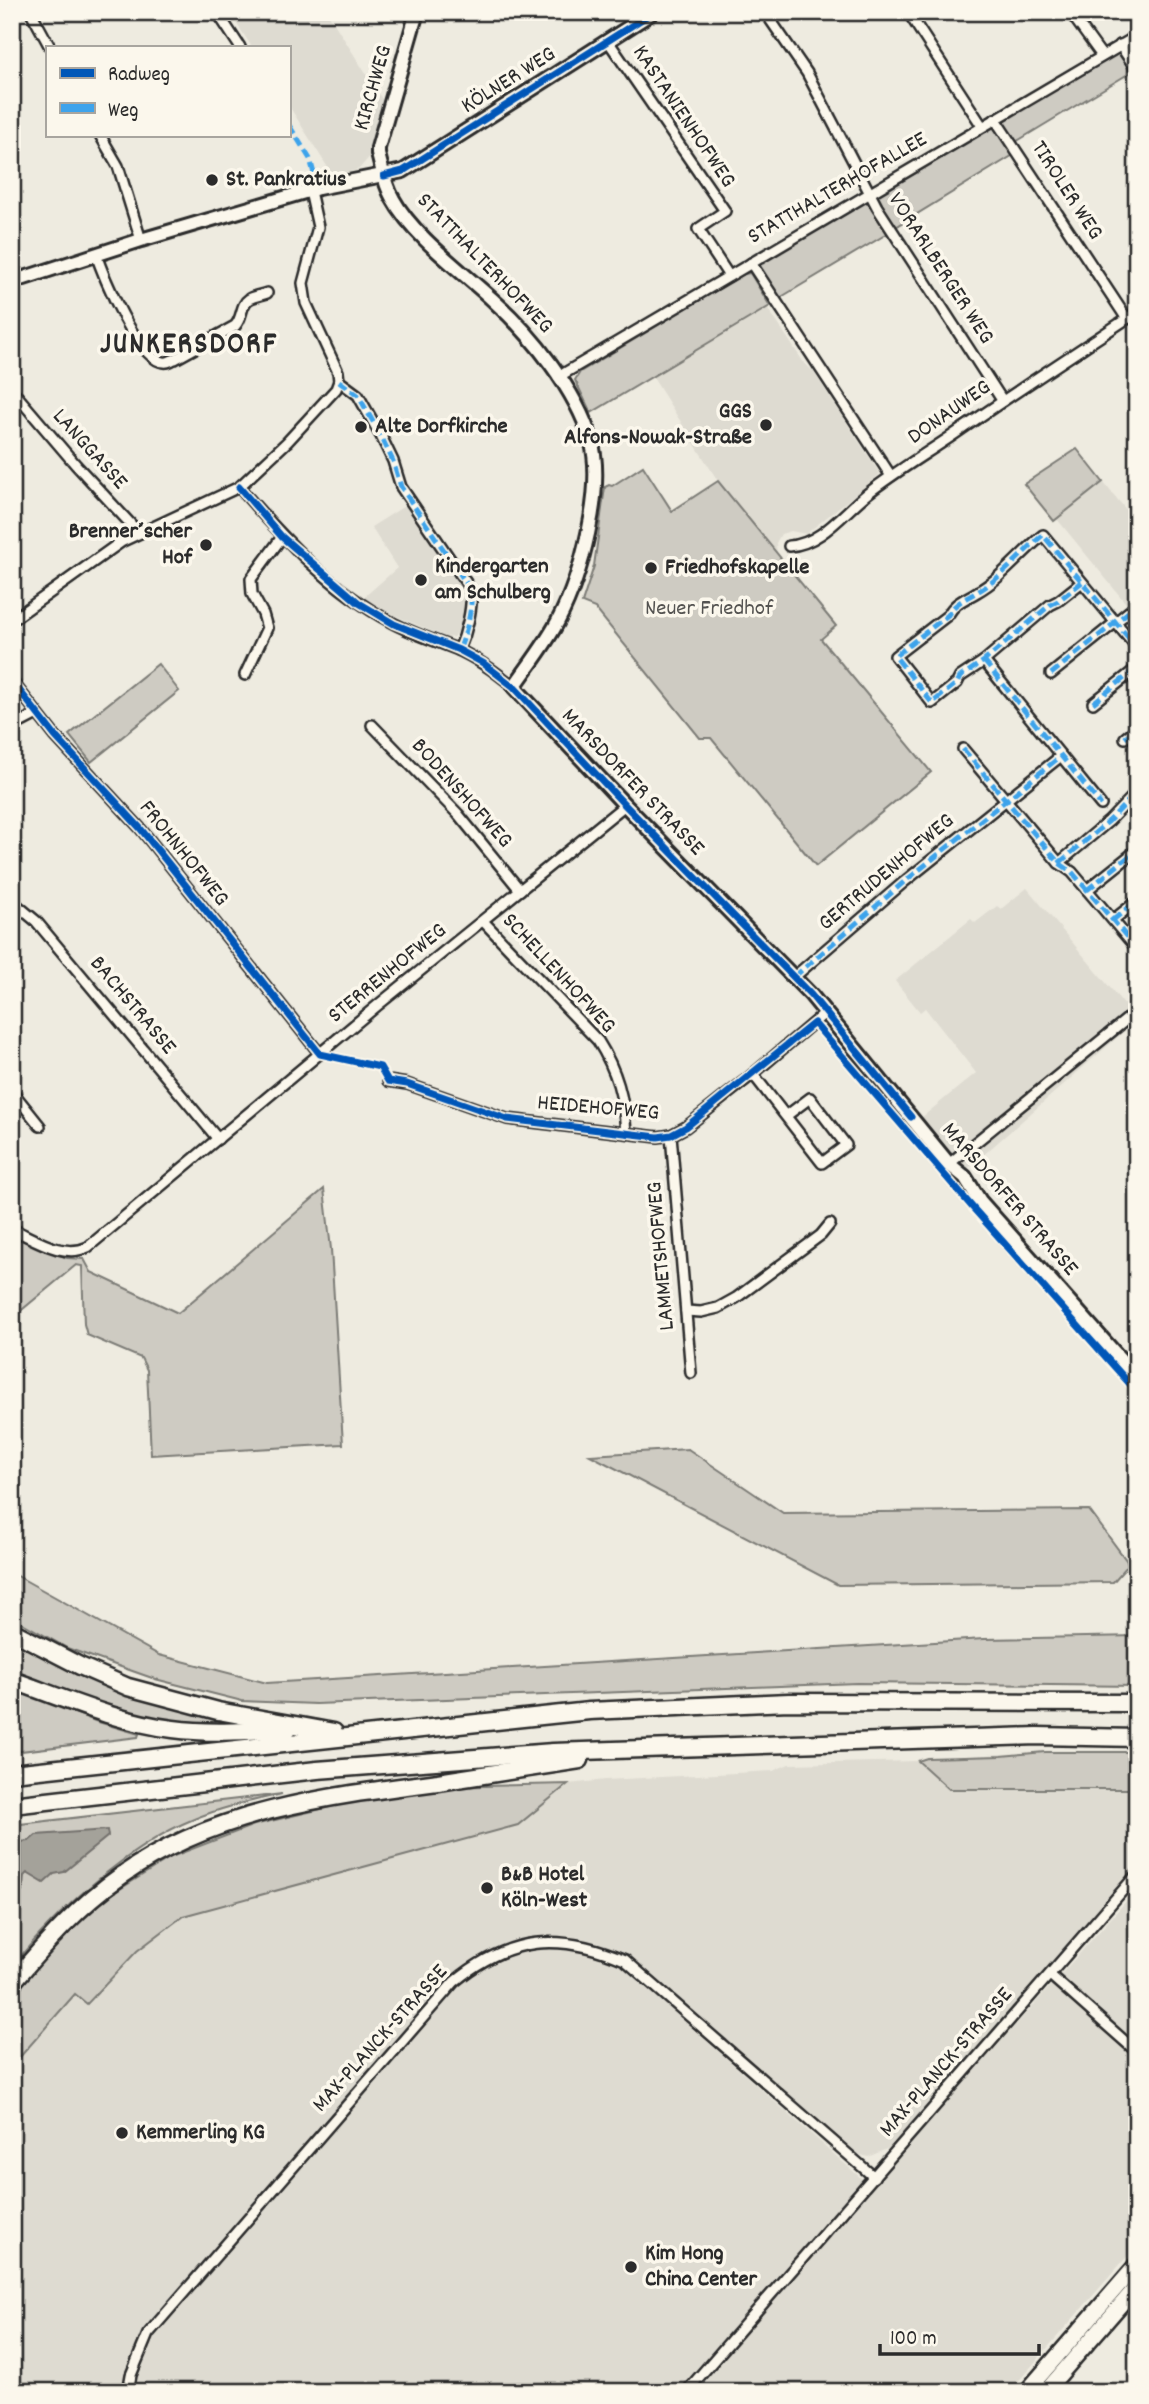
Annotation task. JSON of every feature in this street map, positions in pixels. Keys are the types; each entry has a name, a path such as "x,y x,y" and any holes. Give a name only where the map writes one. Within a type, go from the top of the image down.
{"highway":[{"path":"12,1631 128,1687 218,1711 357,1735"},
{"path":"12,1680 111,1715 172,1729 212,1732 304,1727"},
{"path":"12,1773 589,1711 789,1702 1137,1703"},
{"path":"12,1805 317,1770 553,1752 1037,1736 1137,1738"},
{"path":"12,1983 53,1937 104,1889 152,1856 212,1828 262,1812 315,1800 640,1750"}],"main road":[{"path":"1026,2392 1137,2264"},
{"path":"1045,2392 1137,2286"}],"street":[{"path":"31,12 49,46"},
{"path":"217,12 239,46"},
{"name":"KIRCHWEG","path":"384,176 378,154 381,136 418,12"},
{"name":"KÖLNER WEG","path":"12,282 141,240 310,191 402,171 653,12"},
{"name":"VORARLBERGER WEG","path":"765,12 807,73 869,194 1002,400"},
{"path":"908,12 982,127"},
{"path":"1070,12 1102,56"},
{"name":"STATTHALTERHOFALLEE","path":"558,377 1137,36"},
{"name":"KASTANIENHOFWEG","path":"608,41 724,211 698,229 729,276"},
{"path":"1120,45 1137,70"},
{"name":"TIROLER WEG","path":"995,119 1127,319"},
{"path":"101,136 118,166 141,240"},
{"name":"STATTHALTERHOFWEG","path":"384,176 393,199 407,221 516,323 558,377 581,415 592,441 596,476 594,493 585,544 571,593 557,624 514,687"},
{"path":"12,620 121,542 239,486 287,442 336,390 338,372 306,303 303,283 318,227 310,191"},
{"path":"96,254 121,314 149,352 164,362 175,359 235,326 240,321 244,305 249,300 267,293"},
{"path":"751,262 891,476"},
{"name":"DONAUWEG","path":"789,546 800,546 813,540 891,476 1137,312"},
{"path":"339,381 358,395 385,444 401,487 471,590 472,598 463,641 458,650"},
{"name":"LANGGASSE","path":"12,390 139,533"},
{"name":"MARSDORFER STRASSE","path":"239,486 282,537 359,603 394,624 483,663 514,687 826,1012 949,1164 965,1177 980,1201 1137,1378"},
{"path":"1082,582 1040,612 932,703 895,656 948,615 951,608 977,592 1015,562 1020,553 1043,535 1137,648"},
{"path":"245,675 267,628 252,594 251,579 282,537"},
{"path":"1052,674 1137,605"},
{"path":"984,661 1101,805"},
{"path":"1093,703 1137,668"},
{"name":"FROHNHOFWEG","path":"12,681 37,714 140,828 320,1054"},
{"path":"12,727 37,714"},
{"name":"BODENSHOFWEG","path":"372,725 458,814 520,890"},
{"path":"1125,738 1137,728"},
{"path":"963,749 1059,863 1072,872 1137,949"},
{"name":"GERTRUDENHOFWEG","path":"794,977 904,882 1060,756"},
{"path":"1059,863 1109,821 1137,792"},
{"name":"STERRENHOFWEG","path":"12,1229 49,1246 69,1251 88,1247 625,805"},
{"path":"1087,890 1137,850"},
{"name":"BACHSTRASSE","path":"12,901 36,921 218,1139"},
{"path":"1112,920 1137,901"},
{"name":"SCHELLENHOFWEG","path":"483,921 598,1041 620,1084 626,1133"},
{"path":"949,1164 1137,1011"},
{"name":"HEIDEHOFWEG","path":"388,1081 407,1084 507,1119 657,1137 671,1135 686,1127 753,1074 826,1012"},
{"path":"753,1074 822,1163 846,1145 810,1098 786,1116"},
{"path":"12,1091 40,1126"},
{"name":"LAMMETSHOFWEG","path":"671,1135 691,1373"},
{"path":"686,1311 701,1312 718,1308 736,1298 801,1251 830,1224"},
{"name":"MAX-PLANCK-STRASSE","path":"687,2392 1137,1874"},
{"name":"MAX-PLANCK-STRASSE","path":"128,2392 131,2375 148,2334 157,2323 454,1982 474,1965 497,1952 551,1942 579,1944 625,1960 874,2176"},
{"path":"1050,1975 1137,2052"}],"shaded area":[{"path":"229,12 327,12 385,104 371,155 359,169 336,176 332,174 290,108 290,46 251,46"},
{"name":"GGS Alfons-Nowak-Straße","path":"767,307 804,363 813,371 880,474 806,534 791,531 781,534 776,543 777,554 718,481 652,376"},
{"path":"1103,482 1137,523 1137,601 1129,607 1057,519"},
{"name":"Kindergarten am Schulberg","path":"406,505 465,591 466,601 460,630 453,637 447,638 380,609 363,598 397,568 371,527"},
{"path":"1027,888 1137,1020 965,1171 921,1118 976,1073 925,1008 920,1012 895,981 971,919 975,923 997,906 1001,909"},
{"path":"1045,1752 1137,1752 1137,1864 891,2147 868,2157 854,2153 630,1955 594,1941 871,2187 1137,1889 1137,2245 1009,2392 12,2392 12,2066 75,1994 87,2004 137,1951 183,1916 518,1825 568,1784 773,1771 789,1764 918,1761 927,1758"},
{"path":"107,1830 108,1836 64,1872 54,1874 44,1883 27,1873 20,1894 16,1894 12,1889 12,1843 29,1841 36,1835"}],"green space":[{"path":"1119,50 1133,71 1014,143 1000,122"},
{"path":"995,125 1015,154 894,228 875,196"},
{"path":"869,198 890,232 778,299 756,264"},
{"path":"750,273 770,306 591,413 575,380 580,372 744,274"},
{"path":"1077,449 1103,482 1054,521 1024,484"},
{"name":"Neuer Friedhof","path":"643,466 672,511 718,481 836,626 821,639 931,772 816,866 711,738 700,738 595,608 582,603 594,566 605,487 612,486"},
{"path":"158,664 179,691 91,762 69,735"},
{"path":"324,1189 331,1249 343,1444 151,1455 147,1370 141,1358 87,1335 84,1324 82,1266 76,1265 12,1318 12,1236 67,1258 84,1259 91,1272 178,1313"},
{"path":"688,1449 783,1513 1089,1510 1129,1564 1113,1582 838,1585 590,1455"},
{"path":"12,1573 159,1655 267,1683 984,1639 1137,1636 1137,1686 857,1683 316,1704 242,1701 155,1679 67,1648 12,1617"},
{"path":"12,1638 88,1676 168,1705 222,1720 223,1724 152,1719 90,1701 12,1670"},
{"path":"12,1688 95,1721 139,1734 138,1737 12,1752"},
{"path":"1045,1752 1137,1752 1137,1783 1131,1789 949,1789 918,1761 927,1758"},
{"path":"568,1784 518,1825 183,1916 137,1951 87,2004 75,1994 12,2066 12,1994 24,1977 101,1901 171,1857 254,1825 342,1804 440,1787"},
{"path":"282,1794 205,1815 170,1830 145,1845 71,1903 12,1967 12,1825"}],"marked path":[{"path":"290,127 310,159 318,188"},
{"path":"339,381 358,395 393,461 401,487 471,590 468,621 459,650"},
{"path":"1082,582 1050,605 984,661 960,677 957,683 932,703 895,656 948,615 957,604 986,587 1043,535 1137,648"},
{"path":"1051,674 1137,605"},
{"path":"984,661 1101,805"},
{"path":"1093,703 1137,668"},
{"path":"1125,738 1137,728"},
{"path":"963,749 1059,863 1072,872 1137,949"},
{"path":"794,977 904,882 1061,756"},
{"path":"1059,863 1109,821 1137,792"},
{"path":"1087,890 1137,850"},
{"path":"1113,920 1137,901"}],"cycle path":[{"path":"384,176 403,171 653,12"},
{"path":"239,487 282,537 359,603 394,624 459,650 483,663 514,687 811,995 911,1117"},
{"path":"12,681 55,736 140,828 320,1054 380,1067 388,1081 407,1084 507,1119 658,1137 671,1135 686,1127 814,1023 973,1208 1137,1392"}],"place":[{"name":"St. Pankratius","path":"212,180"},
{"name":"GGS Alfons-Nowak-Straße","path":"766,425"},
{"name":"Alte Dorfkirche","path":"361,427"},
{"name":"Brenner´scher Hof","path":"206,545"},
{"name":"Friedhofskapelle","path":"651,568"},
{"name":"Kindergarten am Schulberg","path":"421,580"},
{"name":"B&B Hotel Köln-West","path":"487,1888"},
{"name":"Kemmerling KG","path":"122,2133"},
{"name":"Kim Hong China Center","path":"631,2267"}],"district":[{"name":"JUNKERSDORF","path":"189,346"}]}
